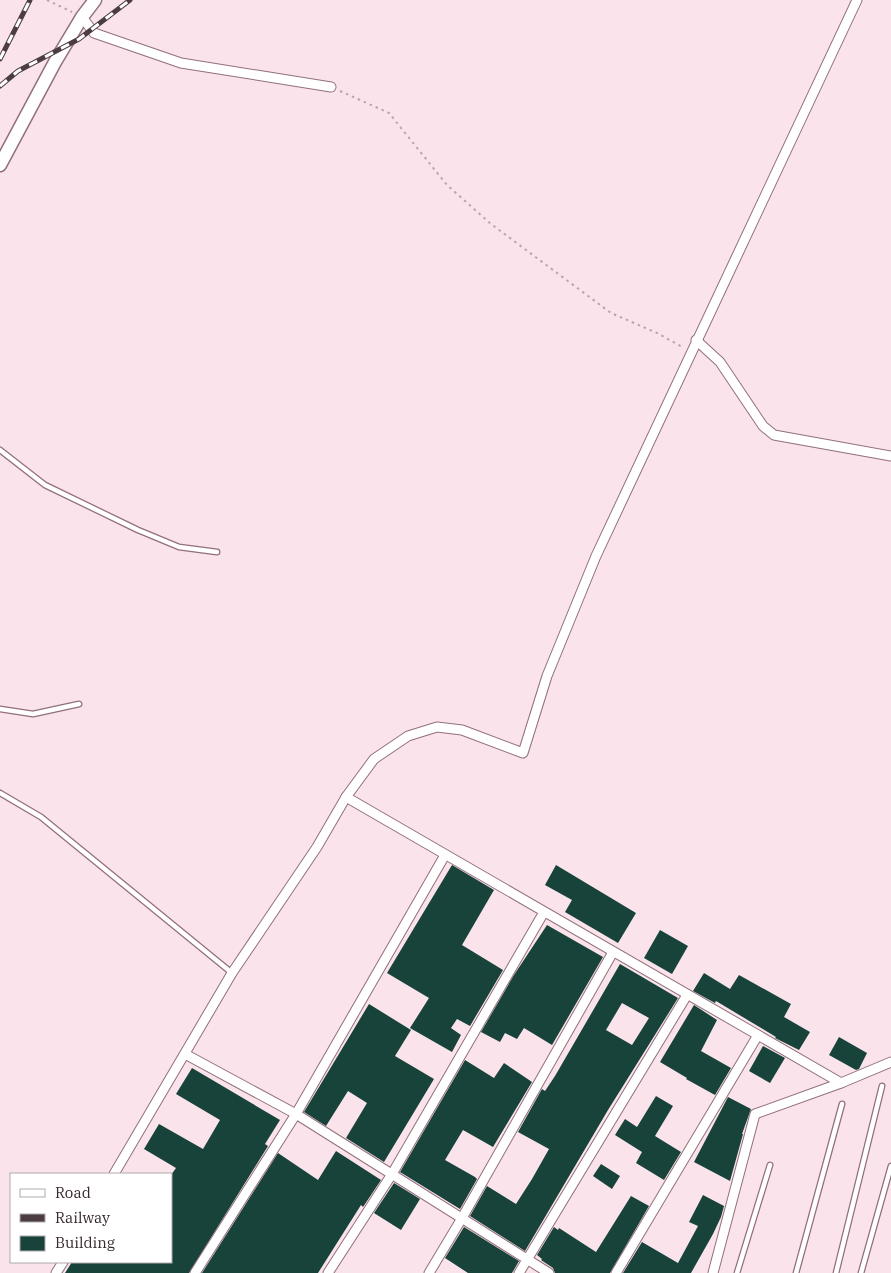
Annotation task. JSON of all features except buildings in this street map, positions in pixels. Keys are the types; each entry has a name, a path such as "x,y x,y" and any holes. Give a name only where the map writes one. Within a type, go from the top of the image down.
{"main road":[{"path":"0,165 55,62 94,0"}],"street":[{"path":"115,1173 232,973 317,847 346,797 374,759 408,736 437,727 462,730 523,753 547,676 596,556 690,352 857,0"},
{"path":"82,17 94,33 181,63 331,87"},
{"path":"696,340 720,362 763,426 774,435 891,456"},
{"path":"346,797 841,1083"},
{"path":"196,1273 296,1114 445,855"},
{"path":"328,1273 392,1174 544,912"},
{"path":"429,1273 613,952"},
{"path":"519,1273 687,995"},
{"path":"616,1273 758,1035"},
{"path":"185,1054 296,1114 549,1273"},
{"path":"713,1273 755,1114 841,1083 891,1062"}],"lane":[{"path":"0,450 45,485 138,530 178,547 217,552"},
{"path":"0,709 33,714 80,704"},
{"path":"0,794 41,817 232,973"},
{"path":"836,1273 882,1086"},
{"path":"796,1273 842,1104"},
{"path":"738,1273 770,1165"},
{"path":"861,1273 891,1166"}],"path":[{"path":"47,0 82,17"},
{"path":"331,87 389,113 447,185 491,224 611,313 657,333 690,352"}],"railway":[{"path":"0,59 30,0"},
{"path":"0,86 18,71 79,39 130,0"}]}
